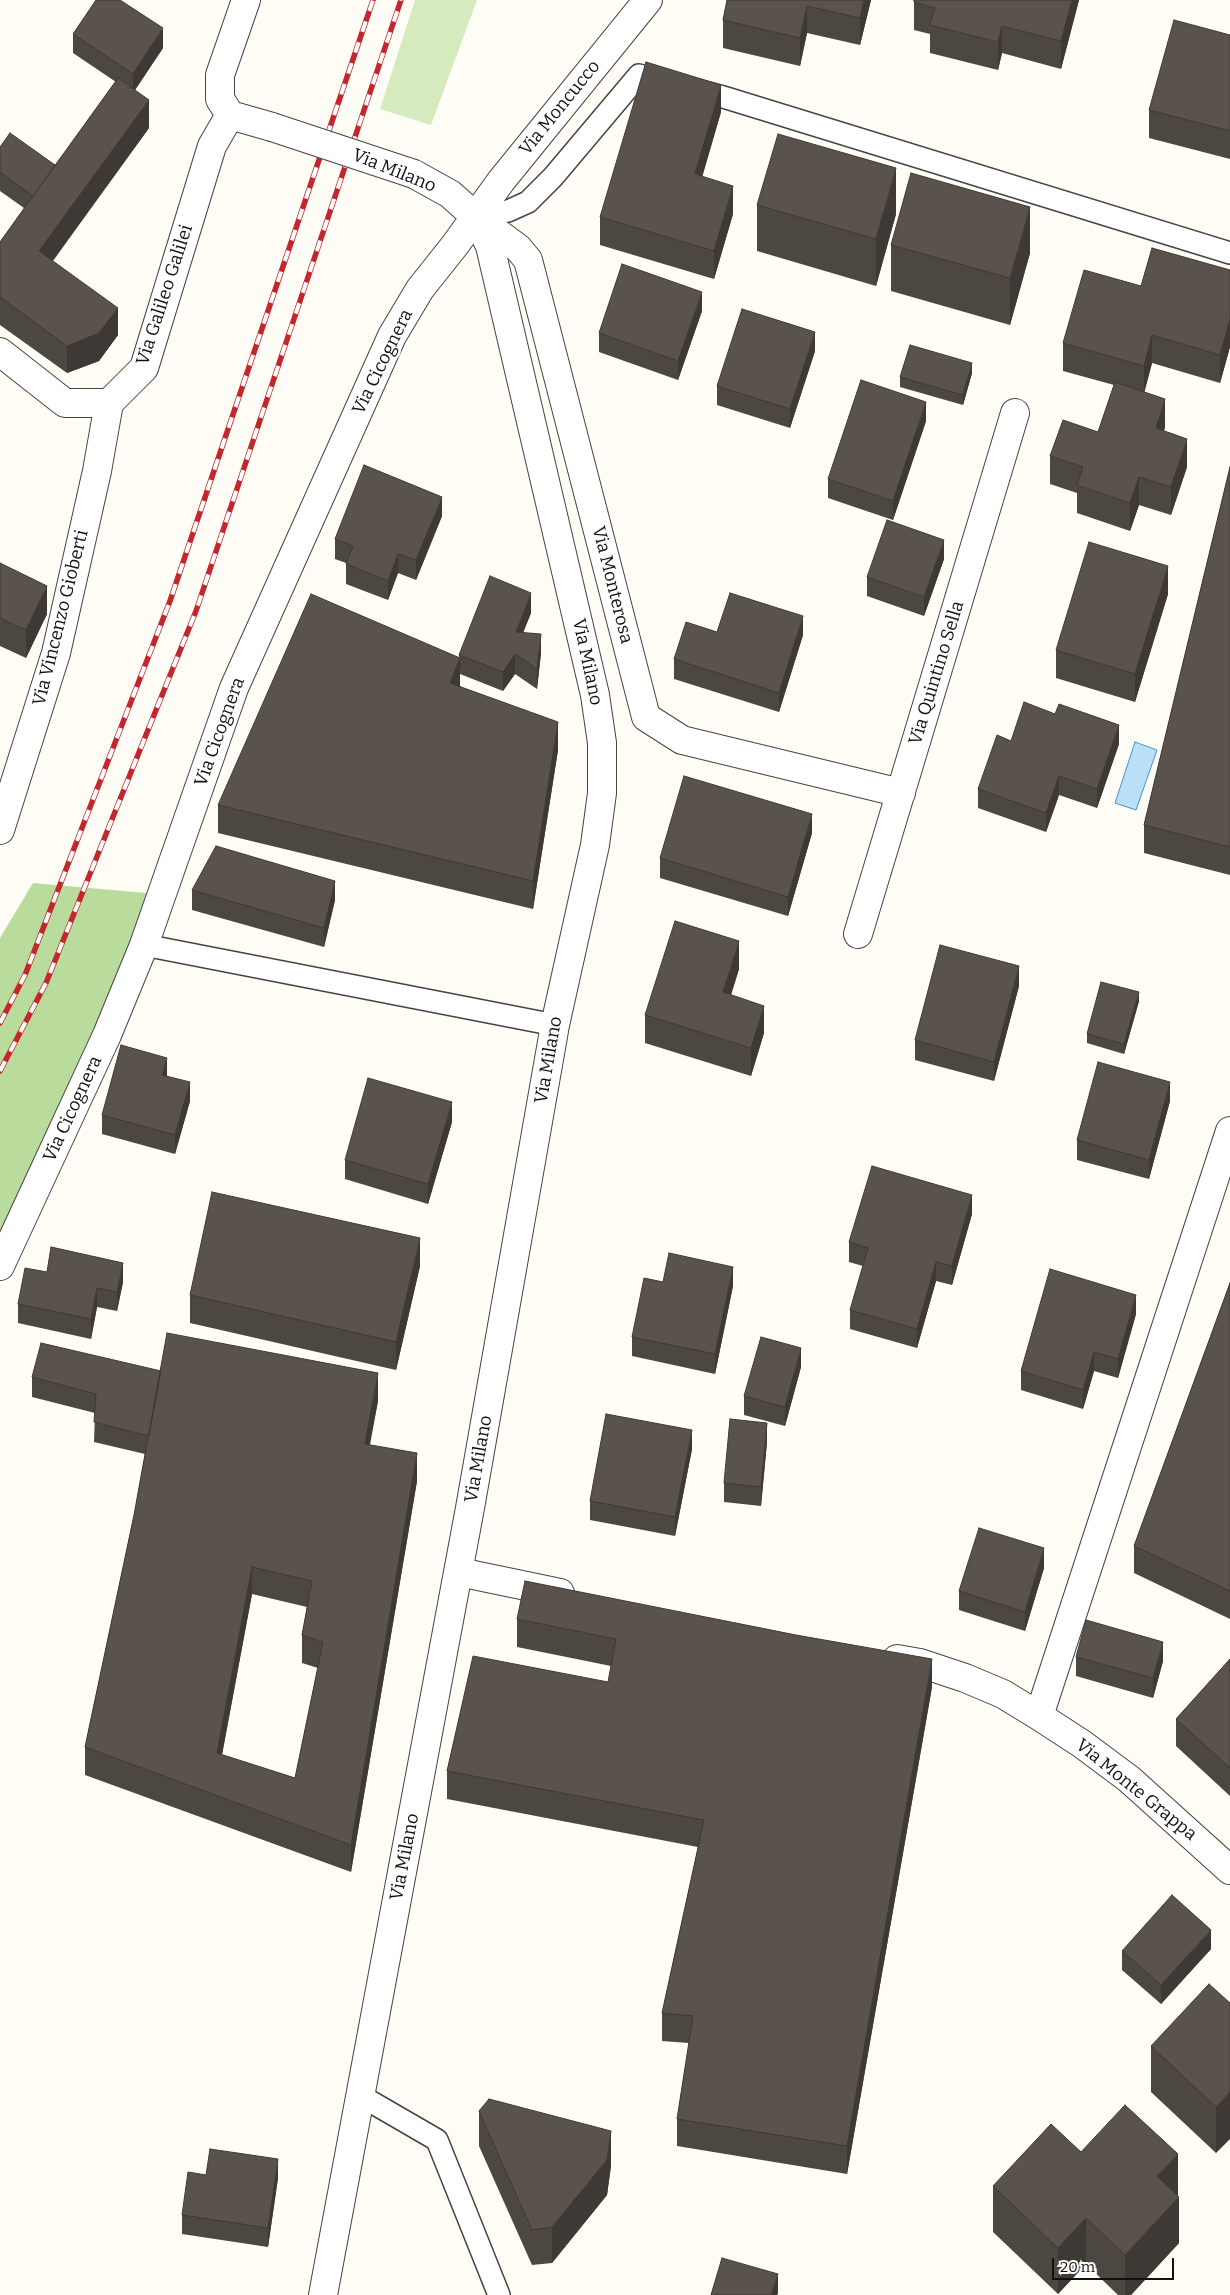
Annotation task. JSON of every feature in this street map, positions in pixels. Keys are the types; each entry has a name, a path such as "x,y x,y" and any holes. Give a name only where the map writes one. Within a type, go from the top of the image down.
{"street":[{"path":"230,115 220,100 220,75 246,0"},
{"name":"Via Moncucco","path":"476,217 501,181 648,0"},
{"name":"Via Milano","path":"230,115 414,174 450,194 476,217 490,246 497,273 595,695 602,743 602,793 595,845 555,1025 459,1572 323,2295"},
{"name":"Via Galileo Galilei","path":"109,403 144,368 212,146 230,115"},
{"name":"Via Monterosa","path":"476,217 518,248 528,260 646,717 682,740 901,793"},
{"name":"Via Cicognera","path":"0,1266 107,1035 144,945 234,688 388,345 420,289 476,217"},
{"path":"0,352 65,403 109,403"},
{"name":"Via Vincenzo Gioberti","path":"0,830 56,653 97,471 109,403"},
{"name":"Via Quintino Sella","path":"858,934 1015,413"},
{"path":"1038,1716 1230,1131"},
{"path":"459,1572 583,1597"},
{"name":"Via Monte Grappa","path":"872,1654 920,1663 965,1678 1003,1694 1082,1744 1129,1780 1230,1870"}],"lane":[{"path":"476,217 508,211 528,202 553,177 639,75 720,96 1230,253"},
{"path":"144,945 555,1025"},
{"path":"361,2096 437,2140 499,2295"}],"green space":[{"path":"415,0 477,0 431,125 380,109"},
{"path":"33,883 158,894 0,1231 0,938"}],"water":[{"path":"1135,742 1157,750 1136,810 1115,803"}],"building":[{"path":"96,0 120,0 163,28 133,74 73,34"},
{"path":"727,0 864,0 860,18 807,6 800,38 723,20"},
{"path":"914,0 1072,0 1061,41 1002,26 998,42 930,25 935,8 914,2"},
{"path":"1174,20 1230,35 1230,131 1149,110"},
{"path":"646,62 721,85 695,174 733,186 714,251 600,217"},
{"path":"118,78 149,100 39,251 118,308 99,333 67,346 0,297 0,242"},
{"path":"10,133 55,165 33,196 0,172 0,147"},
{"path":"778,134 896,168 876,239 757,205"},
{"path":"911,173 1030,207 1010,278 891,245"},
{"path":"1152,248 1230,270 1230,319 1220,355 1152,335 1144,366 1063,343 1084,270 1141,286"},
{"path":"622,264 702,292 678,361 599,333"},
{"path":"742,309 815,332 790,409 717,386"},
{"path":"910,345 972,363 963,395 900,377"},
{"path":"861,380 926,402 893,501 828,479"},
{"path":"1115,382 1165,399 1156,428 1187,439 1171,487 1139,477 1130,503 1077,485 1083,467 1050,456 1063,420 1098,432"},
{"path":"364,465 442,497 416,560 398,554 388,581 346,564 353,546 335,539"},
{"path":"1230,467 1230,847 1144,825"},
{"path":"887,520 944,540 924,597 867,577"},
{"path":"1089,542 1168,566 1135,674 1056,650"},
{"path":"0,563 47,586 26,630 0,618"},
{"path":"490,576 531,593 516,632 541,634 537,669 515,654 503,672 459,655"},
{"path":"730,593 803,616 779,693 674,659 686,622 717,632"},
{"path":"311,594 460,658 450,683 558,722 533,881 218,805"},
{"path":"1024,702 1055,714 1059,704 1119,725 1097,789 1059,776 1046,813 978,789 997,735 1011,741"},
{"path":"684,776 812,814 788,897 660,858"},
{"path":"216,846 335,881 324,928 192,890"},
{"path":"675,921 739,941 723,992 764,1006 751,1048 645,1015"},
{"path":"940,945 1019,966 994,1062 915,1040"},
{"path":"1101,982 1139,992 1124,1044 1087,1034"},
{"path":"121,1045 167,1058 162,1075 190,1082 175,1135 102,1115"},
{"path":"1098,1062 1170,1082 1149,1160 1077,1140"},
{"path":"368,1078 452,1102 428,1184 345,1160"},
{"path":"872,1166 972,1195 952,1266 936,1262 917,1329 850,1310 868,1248 849,1242"},
{"path":"212,1192 420,1238 396,1342 190,1295"},
{"path":"51,1247 123,1263 117,1292 97,1288 91,1319 18,1304 25,1268 47,1272"},
{"path":"669,1253 733,1267 715,1354 632,1337 644,1278 663,1282"},
{"path":"1050,1269 1136,1295 1118,1359 1094,1352 1083,1390 1021,1371"},
{"path":"1230,1283 1230,1591 1134,1546"},
{"path":"167,1333 378,1373 365,1444 417,1453 351,1845 85,1747 134,1515","holes":["252,1567 312,1581 302,1635 323,1642 295,1778 217,1753"]},
{"path":"761,1337 801,1348 785,1407 744,1396"},
{"path":"41,1343 161,1371 149,1436 94,1422 96,1394 32,1377"},
{"path":"606,1414 692,1430 675,1517 590,1501"},
{"path":"730,1419 767,1423 761,1487 724,1483"},
{"path":"979,1528 1044,1548 1025,1612 959,1591"},
{"path":"525,1581 796,1635 932,1659 847,2146 677,2119 693,2016 662,2013 704,1820 447,1771 473,1656 608,1682 616,1639 517,1619"},
{"path":"1086,1620 1163,1642 1153,1678 1076,1657"},
{"path":"1230,1659 1230,1768 1176,1719"},
{"path":"1172,1895 1211,1930 1161,1985 1122,1951"},
{"path":"1209,1984 1230,2003 1230,2092 1216,2107 1151,2046"},
{"path":"489,2099 611,2131 607,2160 552,2227 532,2230 479,2111"},
{"path":"1125,2105 1178,2154 1157,2176 1179,2197 1125,2255 1086,2218 1058,2248 993,2186 1051,2124 1081,2152"},
{"path":"210,2149 278,2159 268,2228 182,2215 188,2172 206,2175"},
{"path":"722,2258 778,2274 771,2295 711,2295"}],"railway":[{"path":"0,1023 25,975 170,601 373,0"},
{"path":"0,1071 46,983 196,611 401,0"}]}
